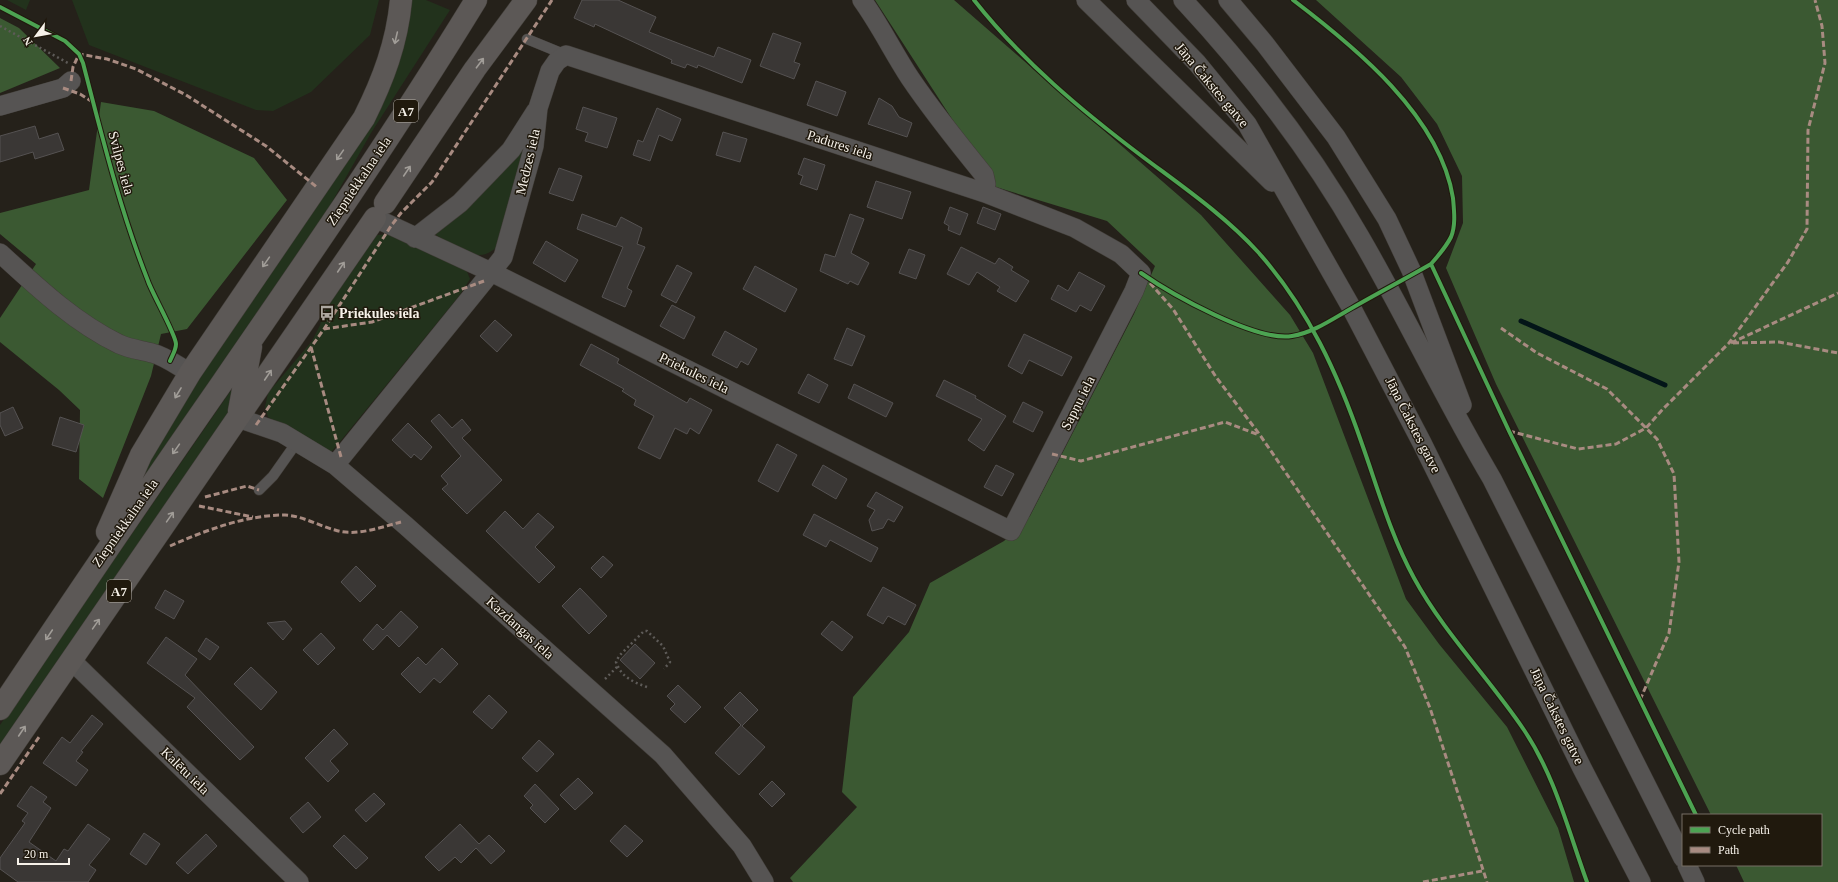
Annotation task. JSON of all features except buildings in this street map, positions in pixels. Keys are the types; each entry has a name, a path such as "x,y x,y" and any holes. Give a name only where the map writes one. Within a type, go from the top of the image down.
{"highway":[{"path":"86,579 141,455 190,373 364,118 380,87 390,59 400,21 402,0"},
{"name":"Ziepniekkalna iela","path":"0,709 86,579 299,272 428,77 476,0"},
{"name":"Ziepniekkalna iela","path":"0,764 238,418 475,69 526,0"},
{"name":"Ziepniekkalna iela","path":"238,418 252,339"}],"street":[{"path":"862,0 881,27 909,76 940,121 984,175 986,184 985,193"},
{"path":"1086,0 1287,197"},
{"name":"Jāņa Čakstes gatve","path":"1136,0 1197,63 1247,124 1287,197 1351,307 1415,429 1582,768 1642,882"},
{"path":"1183,0 1226,47 1287,123 1360,236 1462,428 1492,479 1682,856"},
{"path":"1228,0 1266,44 1336,137 1386,219 1411,270 1452,382 1492,479"},
{"name":"Padures iela","path":"566,55 985,193 1075,228 1121,254 1141,273"},
{"name":"Medzes iela","path":"335,465 503,257 534,146 538,108 550,71 557,61 566,55"},
{"path":"0,106 63,88 71,73"},
{"path":"415,238 460,203 510,150 538,108"},
{"name":"Priekules iela","path":"380,210 415,238 491,272 1011,531"},
{"path":"0,253 53,301 87,326 120,345 153,353 190,373"},
{"name":"Sapņu iela","path":"1011,531 1134,291 1141,273"},
{"name":"Kazdangas iela","path":"238,418 282,434 335,465 663,755 742,846 764,882"},
{"name":"Kalētu iela","path":"72,660 293,879"},
{"path":"1687,866 1695,882"}],"lane":[{"name":"Padures iela","path":"527,40 566,55"},
{"path":"258,490 273,476 297,442"}],"path":[{"path":"0,26 60,57 71,73"},
{"path":"647,686 632,682 618,669 616,662 619,656 644,631 647,630 663,646 670,662 664,669"}],"green space":[{"path":"7,0 30,0 26,10"},
{"path":"72,0 379,0 370,35 311,92 273,111 256,110 89,45"},
{"path":"411,0 426,0 450,10 371,133 319,225 143,482 139,479 163,432 379,107 391,82 401,55 408,28"},
{"path":"875,0 954,0 1201,215 1290,315 1313,353 1406,599 1439,644 1507,727 1558,828 1574,882 793,882 790,878 857,807 842,792 853,697 909,632 930,583 1004,541 1030,516 1134,314 1155,266 1107,221 996,187"},
{"path":"1316,0 1838,0 1838,882 1744,882 1736,866 1822,866 1822,814 1711,814 1496,384 1446,268 1463,223 1462,176 1437,124 1401,77"},
{"path":"0,18 19,28 60,68 0,93"},
{"path":"101,102 154,111 254,158 287,200 187,329 161,334 151,376 103,498 79,479 80,410 59,390 0,342 0,318 36,264 0,234 0,213 89,190"},
{"path":"528,137 499,246 484,255 473,254 454,246 433,232"},
{"path":"391,234 466,269 470,279 459,296 343,438 332,451 326,452 268,417 265,407 268,393 312,341 320,325 323,313 377,235"},
{"path":"234,386 230,410 0,746 0,725"}],"waterway":[{"path":"1521,321 1665,385"}],"marked path":[{"path":"256,425 324,329 391,226 401,213 432,182 552,0"},
{"path":"1509,431 1578,449 1616,444 1646,428 1729,343 1788,262 1807,229 1808,130 1825,63 1822,26 1815,0"},
{"path":"71,81 73,67 79,54 107,59 136,69 186,95 266,146 318,188"},
{"path":"63,88 80,94 94,103"},
{"path":"324,329 372,322 484,281"},
{"path":"1150,283 1173,309 1216,377 1260,435 1405,647 1430,708 1487,882"},
{"path":"1731,343 1838,293"},
{"path":"1501,328 1537,353 1607,389 1657,439 1674,474 1679,562 1669,633 1640,700"},
{"path":"1733,343 1779,342 1838,353"},
{"path":"311,347 341,457"},
{"path":"1052,454 1081,461 1225,422 1259,435"},
{"path":"205,497 247,486 259,490"},
{"path":"199,506 253,517"},
{"path":"170,546 226,524 270,516 292,516 343,532 360,532 401,522"},
{"path":"0,794 39,737"},
{"path":"1423,882 1482,871"}],"cycle path":[{"path":"974,0 1012,44 1075,103 1203,202 1245,239 1276,273 1292,296 1320,343 1343,392 1385,512 1398,546 1414,578 1439,618 1496,692 1524,730 1535,748 1553,785 1587,882"},
{"path":"1141,273 1172,293 1214,315 1257,332 1276,336 1292,336 1308,332 1323,325 1431,264 1449,241 1453,232 1454,223 1453,198 1445,168 1431,139 1413,112 1391,86 1342,39 1293,0"},
{"name":"Svilpes iela","path":"0,7 65,41 79,54 83,63 112,173 138,254 150,287 175,339 176,344 170,361"},
{"path":"1431,264 1509,431 1696,814"}],"place":[{"name":"Priekules iela","path":"327,313"}]}
